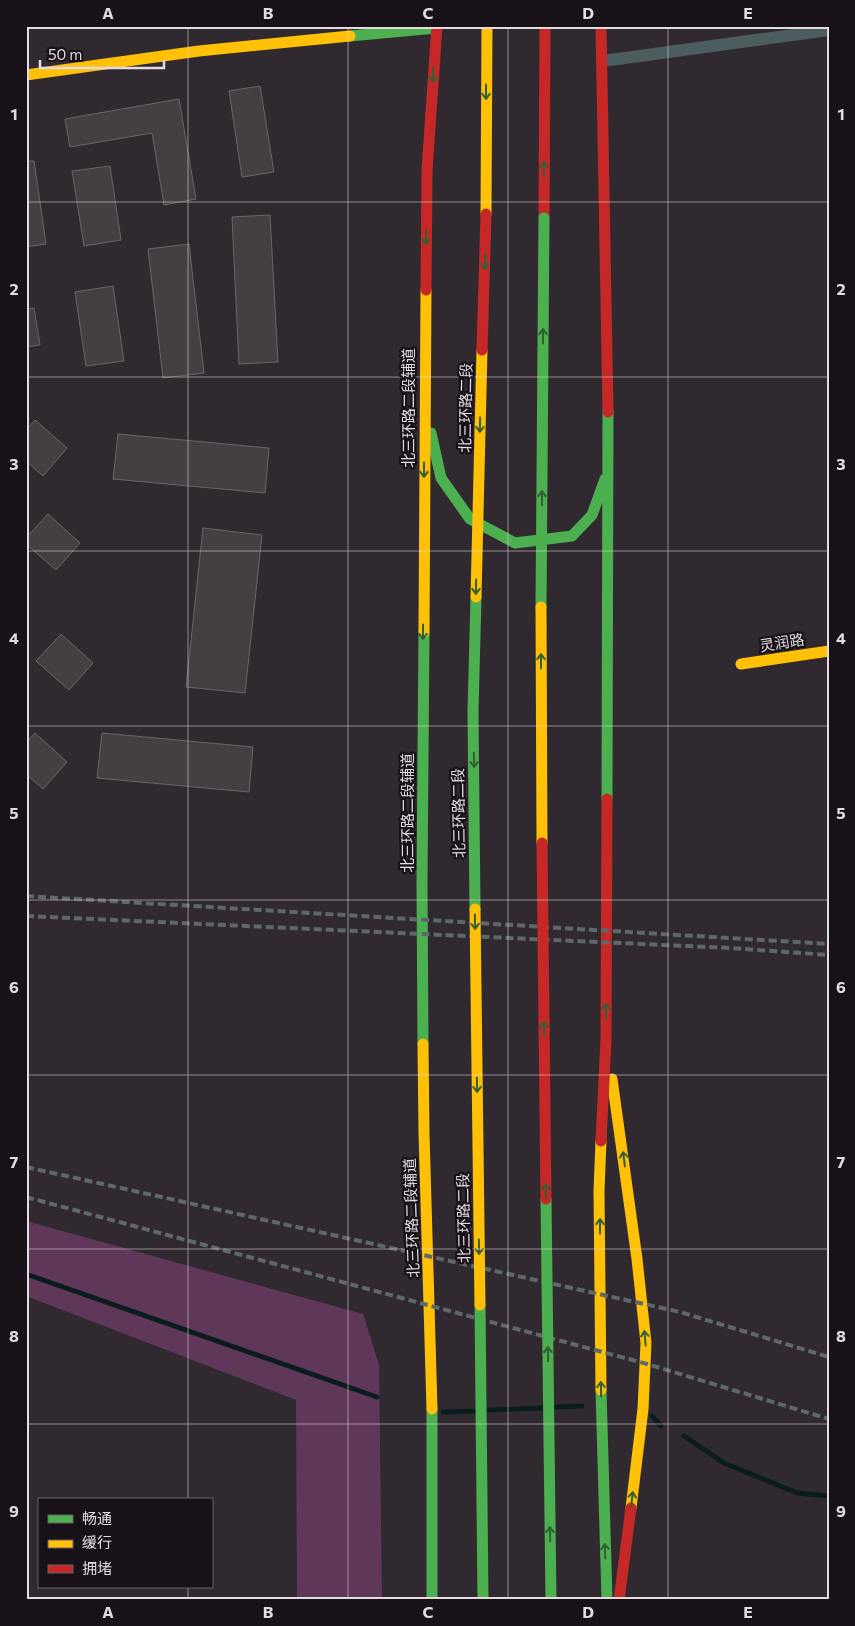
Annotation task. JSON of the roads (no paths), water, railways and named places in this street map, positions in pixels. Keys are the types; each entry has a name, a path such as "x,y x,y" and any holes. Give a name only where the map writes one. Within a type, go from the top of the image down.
{"main road":[{"name":"北三环路二段","path":"483,1600 473,711 486,214 487,26"},
{"path":"545,26 540,709 551,1600"},
{"path":"601,26 609,467 606,1040 599,1192 602,1441 607,1600"},
{"path":"26,75 199,52 436,27"},
{"name":"北三环路二段辅道","path":"432,1600 432,1387 424,1133 424,404 426,170 436,27"},
{"path":"424,404 441,478 470,519 515,543 572,536 592,515 609,467"},
{"name":"灵润路","path":"741,664 829,651"},
{"path":"606,1040 622,1148 646,1343 643,1409 619,1600"}],"street":[{"path":"602,61 829,30"}],"waterway":[{"path":"26,1274 377,1397"},
{"path":"555,1407 582,1406"},
{"path":"488,1410 542,1408"},
{"path":"443,1412 474,1411"},
{"path":"652,1416 661,1426"},
{"path":"684,1436 724,1463 797,1493 829,1496"}],"railway":[{"path":"26,896 829,944"},
{"path":"26,916 730,948 829,955"},
{"path":"26,1167 680,1312 829,1357"},
{"path":"26,1197 647,1364 829,1419"}]}
